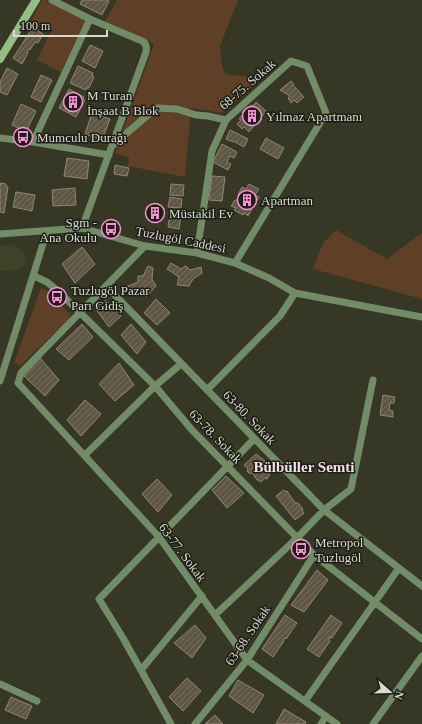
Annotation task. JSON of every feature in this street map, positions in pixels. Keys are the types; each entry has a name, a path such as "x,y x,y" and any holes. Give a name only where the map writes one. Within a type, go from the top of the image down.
{"street":[{"path":"0,59 36,0"},
{"path":"52,0 90,19 142,41 145,44 146,52 82,228"},
{"path":"33,142 90,19"},
{"name":"68-75. Sokak","path":"112,146 156,108 177,109 196,115 226,120 291,61 307,66 326,114 235,263"},
{"path":"197,252 212,151 226,120"},
{"path":"0,138 109,155"},
{"name":"Tuzlugöl Caddesi","path":"0,234 82,228 145,246 197,252 235,263 269,278 295,293 422,317"},
{"path":"0,381 47,231"},
{"path":"80,314 145,246"},
{"name":"63-78. Sokak","path":"34,276 47,282 155,386 192,430 314,555 422,640"},
{"name":"63-80. Sokak","path":"106,286 324,510 422,586"},
{"path":"207,390 280,316 295,293"},
{"name":"63-77. Sokak","path":"80,314 21,373 18,383 159,537 247,660 336,724"},
{"path":"84,455 155,386 181,364"},
{"path":"215,615 297,538 324,510 351,489 373,380"},
{"path":"171,724 123,638 99,599 254,439"},
{"name":"63-68. Sokak","path":"195,724 247,660 314,555"},
{"path":"304,701 398,568"},
{"path":"141,670 202,596"},
{"path":"373,724 422,656"},
{"path":"0,684 37,701"},
{"path":"321,724 326,716"}],"shaded area":[{"path":"42,0 46,0 83,18 85,22 61,72 37,60 51,31 31,21"},
{"path":"117,0 238,0 220,46 222,67 226,74 250,77 260,80 221,113 191,108 185,177 128,166 129,158 115,153 154,44 105,21"},
{"path":"336,230 387,259 422,233 422,299 313,269 323,243"},
{"path":"13,244 21,250 27,258 24,266 15,270 0,271 0,246"},
{"path":"41,288 46,290 71,315 69,319 20,366 14,363"}],"building":[{"path":"82,0 109,1 102,15 80,4"},
{"path":"33,27 43,34 38,43 35,42 30,50 29,49 22,64 13,58"},
{"path":"90,45 103,51 95,68 82,61"},
{"path":"78,66 93,73 92,76 94,77 89,88 86,90 70,83"},
{"path":"7,68 18,74 7,95 0,92 0,82"},
{"path":"41,75 52,80 41,102 31,97"},
{"path":"291,81 304,97 297,103 294,100 291,103 288,98 290,96 280,90"},
{"name":"M Turan İnşaat B Blok","path":"69,89 84,97 83,99 85,100 76,117 59,108"},
{"name":"Yılmaz Apartmanı","path":"256,102 266,111 249,132 244,127 242,129 237,124 241,120 239,119 243,114 242,112 251,105 253,106"},
{"path":"21,104 36,111 26,132 12,125"},
{"path":"92,113 110,119 102,140 85,134"},
{"path":"230,130 248,139 244,147 226,139"},
{"name":"Apartman","path":"266,138 284,148 278,159 260,149"},
{"path":"222,144 237,152 234,158 230,156 227,162 231,164 228,170 213,162"},
{"path":"67,158 89,161 87,179 64,176"},
{"path":"115,165 129,168 127,176 114,174"},
{"name":"Apartman","path":"212,176 225,177 222,201 209,200"},
{"path":"0,183 6,184 6,187 8,187 4,213 0,212"},
{"name":"Müstakil Ev","path":"171,184 184,185 183,196 170,195"},
{"name":"Apartman","path":"249,184 259,189 255,195 259,197 255,204 253,203 250,208 252,209 248,216 245,213 243,215 234,210 236,208 231,206 235,200 237,200 242,187 246,189"},
{"path":"75,188 76,205 53,206 52,190"},
{"path":"16,192 35,195 32,211 13,207"},
{"name":"Müstakil Ev","path":"170,197 182,199 181,208 168,207"},
{"name":"Müstakil Ev","path":"147,206 164,208 163,217 146,214"},
{"name":"Müstakil Ev","path":"170,214 181,216 179,229 168,227"},
{"path":"82,247 95,264 75,283 62,264"},
{"path":"171,263 181,269 186,266 190,270 201,267 202,273 193,279 189,286 177,285 179,277 167,269"},
{"path":"148,266 153,268 152,279 156,286 146,297 140,290 129,293 126,287 138,282 138,276 143,276"},
{"path":"156,299 170,313 157,325 144,313"},
{"path":"106,300 121,316 109,327 95,308"},
{"path":"82,324 93,337 69,360 56,349"},
{"path":"131,324 146,342 137,354 121,335"},
{"path":"40,358 59,380 45,396 24,376"},
{"path":"119,363 134,385 115,401 99,384"},
{"path":"383,395 395,397 394,403 390,403 389,410 393,411 393,417 380,415"},
{"path":"85,400 101,414 81,436 67,420"},
{"path":"256,454 265,461 264,462 271,472 267,479 265,478 261,482 257,480 252,473 250,474 247,471 248,469 244,465"},
{"path":"226,476 244,493 227,508 212,490"},
{"path":"157,479 172,495 158,512 142,494"},
{"path":"284,490 286,492 287,491 295,503 298,503 303,509 302,510 304,513 295,520 276,496"},
{"path":"317,570 328,580 304,612 291,605"},
{"path":"285,615 297,623 286,639 285,638 283,640 284,641 273,657 262,649"},
{"path":"331,615 342,623 332,638 330,637 330,641 319,657 307,649"},
{"path":"195,625 206,638 192,658 174,643"},
{"path":"187,678 201,691 183,711 169,697"},
{"path":"238,680 264,695 253,713 229,696"},
{"path":"11,697 32,706 26,719 5,710"},
{"path":"284,709 306,722 305,724 276,724"},
{"path":"215,715 223,724 205,724"}],"place":[{"name":"M Turan İnşaat B Blok","path":"73,102"},
{"name":"Yılmaz Apartmanı","path":"252,116"},
{"name":"Mumculu Durağı","path":"23,137"},
{"name":"Apartman","path":"247,200"},
{"name":"Müstakil Ev","path":"155,213"},
{"name":"Sgm - Ana Okulu","path":"111,229"},
{"name":"Tuzlugöl Pazar Parı Gidiş","path":"57,297"},
{"name":"Metropol Tuzlugöl","path":"301,549"}],"district":[{"name":"Bülbüller Semti","path":"304,467"}]}
